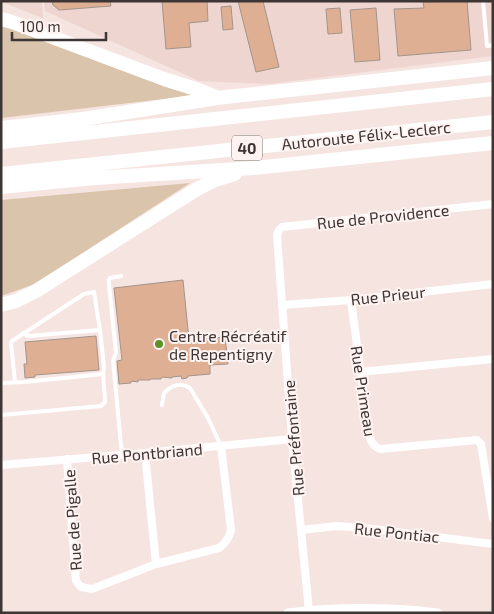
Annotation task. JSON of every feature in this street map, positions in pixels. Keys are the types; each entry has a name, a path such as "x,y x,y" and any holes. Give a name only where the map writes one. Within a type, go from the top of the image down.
{"highway":[{"path":"1,19 217,98"},
{"path":"1,128 83,119 217,98 493,68"},
{"name":"Autoroute Félix-Leclerc","path":"1,142 493,89"},
{"name":"Autoroute Félix-Leclerc","path":"1,174 493,122"},
{"path":"1,187 95,178 254,168 493,143"},
{"path":"1,305 16,301 36,291 197,189 215,180 254,168"}],"street":[{"name":"Rue de Providence","path":"278,235 282,227 493,204"},
{"name":"Rue Préfontaine","path":"278,235 292,439 309,610"},
{"name":"Rue Prieur","path":"282,305 350,300 493,284"},
{"name":"Rue Primeau","path":"350,300 371,442 380,449 478,440 481,444 493,518"},
{"path":"360,372 493,359"},
{"name":"Rue Pontbriand","path":"1,465 145,454 292,439"},
{"path":"145,454 156,564 219,548 225,544 230,536 231,530 221,446"},
{"name":"Rue de Pigalle","path":"67,459 76,581 81,588 92,589 156,564"},
{"name":"Rue Pontiac","path":"301,530 337,526 493,544"},
{"path":"294,612 360,608 438,613"}],"lane":[{"path":"483,1 486,46 493,45"},
{"path":"121,276 110,278 109,285 116,353 113,361 122,455"},
{"path":"1,415 100,406 105,402 104,367 94,292 84,294 14,339 11,343 15,382"},
{"path":"23,333 28,336 100,330"},
{"path":"1,383 103,374"},
{"path":"162,405 164,393 175,385 187,386 208,418 221,446"}],"shaded area":[{"path":"42,1 43,18 1,2"},
{"path":"44,1 493,1 493,56 269,84 199,81 45,11"},
{"path":"1,24 198,95 1,118"},
{"path":"190,183 35,284 1,296 1,200"}],"building":[{"path":"52,1 110,1 111,6 59,10 53,5"},
{"path":"162,1 207,1 208,21 189,23 191,47 166,49"},
{"path":"238,1 263,1 279,67 256,72"},
{"path":"467,1 471,50 398,56 394,9 424,8 423,2"},
{"path":"231,6 233,29 223,30 221,7"},
{"path":"340,8 342,33 328,34 326,9"},
{"path":"376,8 380,60 355,62 350,10"},
{"path":"183,280 189,340 225,337 228,364 210,365 210,374 188,376 182,379 181,376 172,378 162,377 161,379 138,380 138,382 131,381 131,383 119,384 117,361 122,360 114,288"},
{"path":"96,336 99,370 35,375 35,377 25,378 24,364 27,364 25,342"}],"place":[{"name":"Centre Récréatif de Repentigny","path":"159,344"}]}
